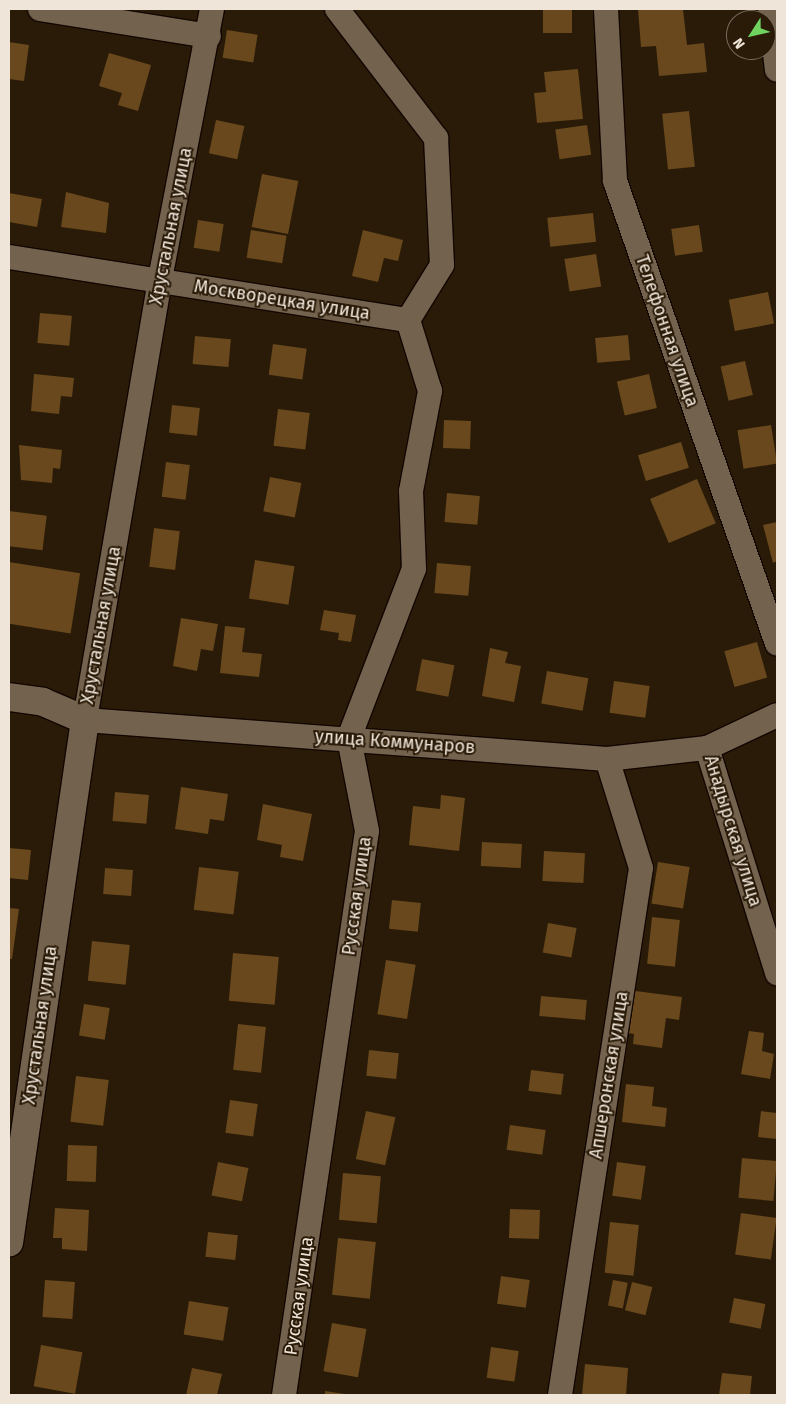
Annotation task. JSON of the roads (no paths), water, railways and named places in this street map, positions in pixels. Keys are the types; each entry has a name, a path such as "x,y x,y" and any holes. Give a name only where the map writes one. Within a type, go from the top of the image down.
{"street":[{"path":"40,9 209,36"},
{"name":"Хрустальная улица","path":"9,1244 85,720 160,280 209,36 212,9"},
{"path":"337,9 436,138 442,265 408,320 430,392 411,491 414,570 350,738"},
{"name":"Телефонная улица","path":"606,9 615,181 777,643"},
{"path":"770,9 777,70"},
{"name":"Москворецкая улица","path":"9,257 408,320"},
{"name":"улица Коммунаров","path":"9,697 43,702 85,720 350,738 607,759 707,748 777,715"},
{"name":"Русская улица","path":"284,1395 368,831 350,738"},
{"name":"Анадырская улица","path":"707,748 777,972"},
{"name":"Апшеронская улица","path":"560,1395 642,868 607,759"}]}
